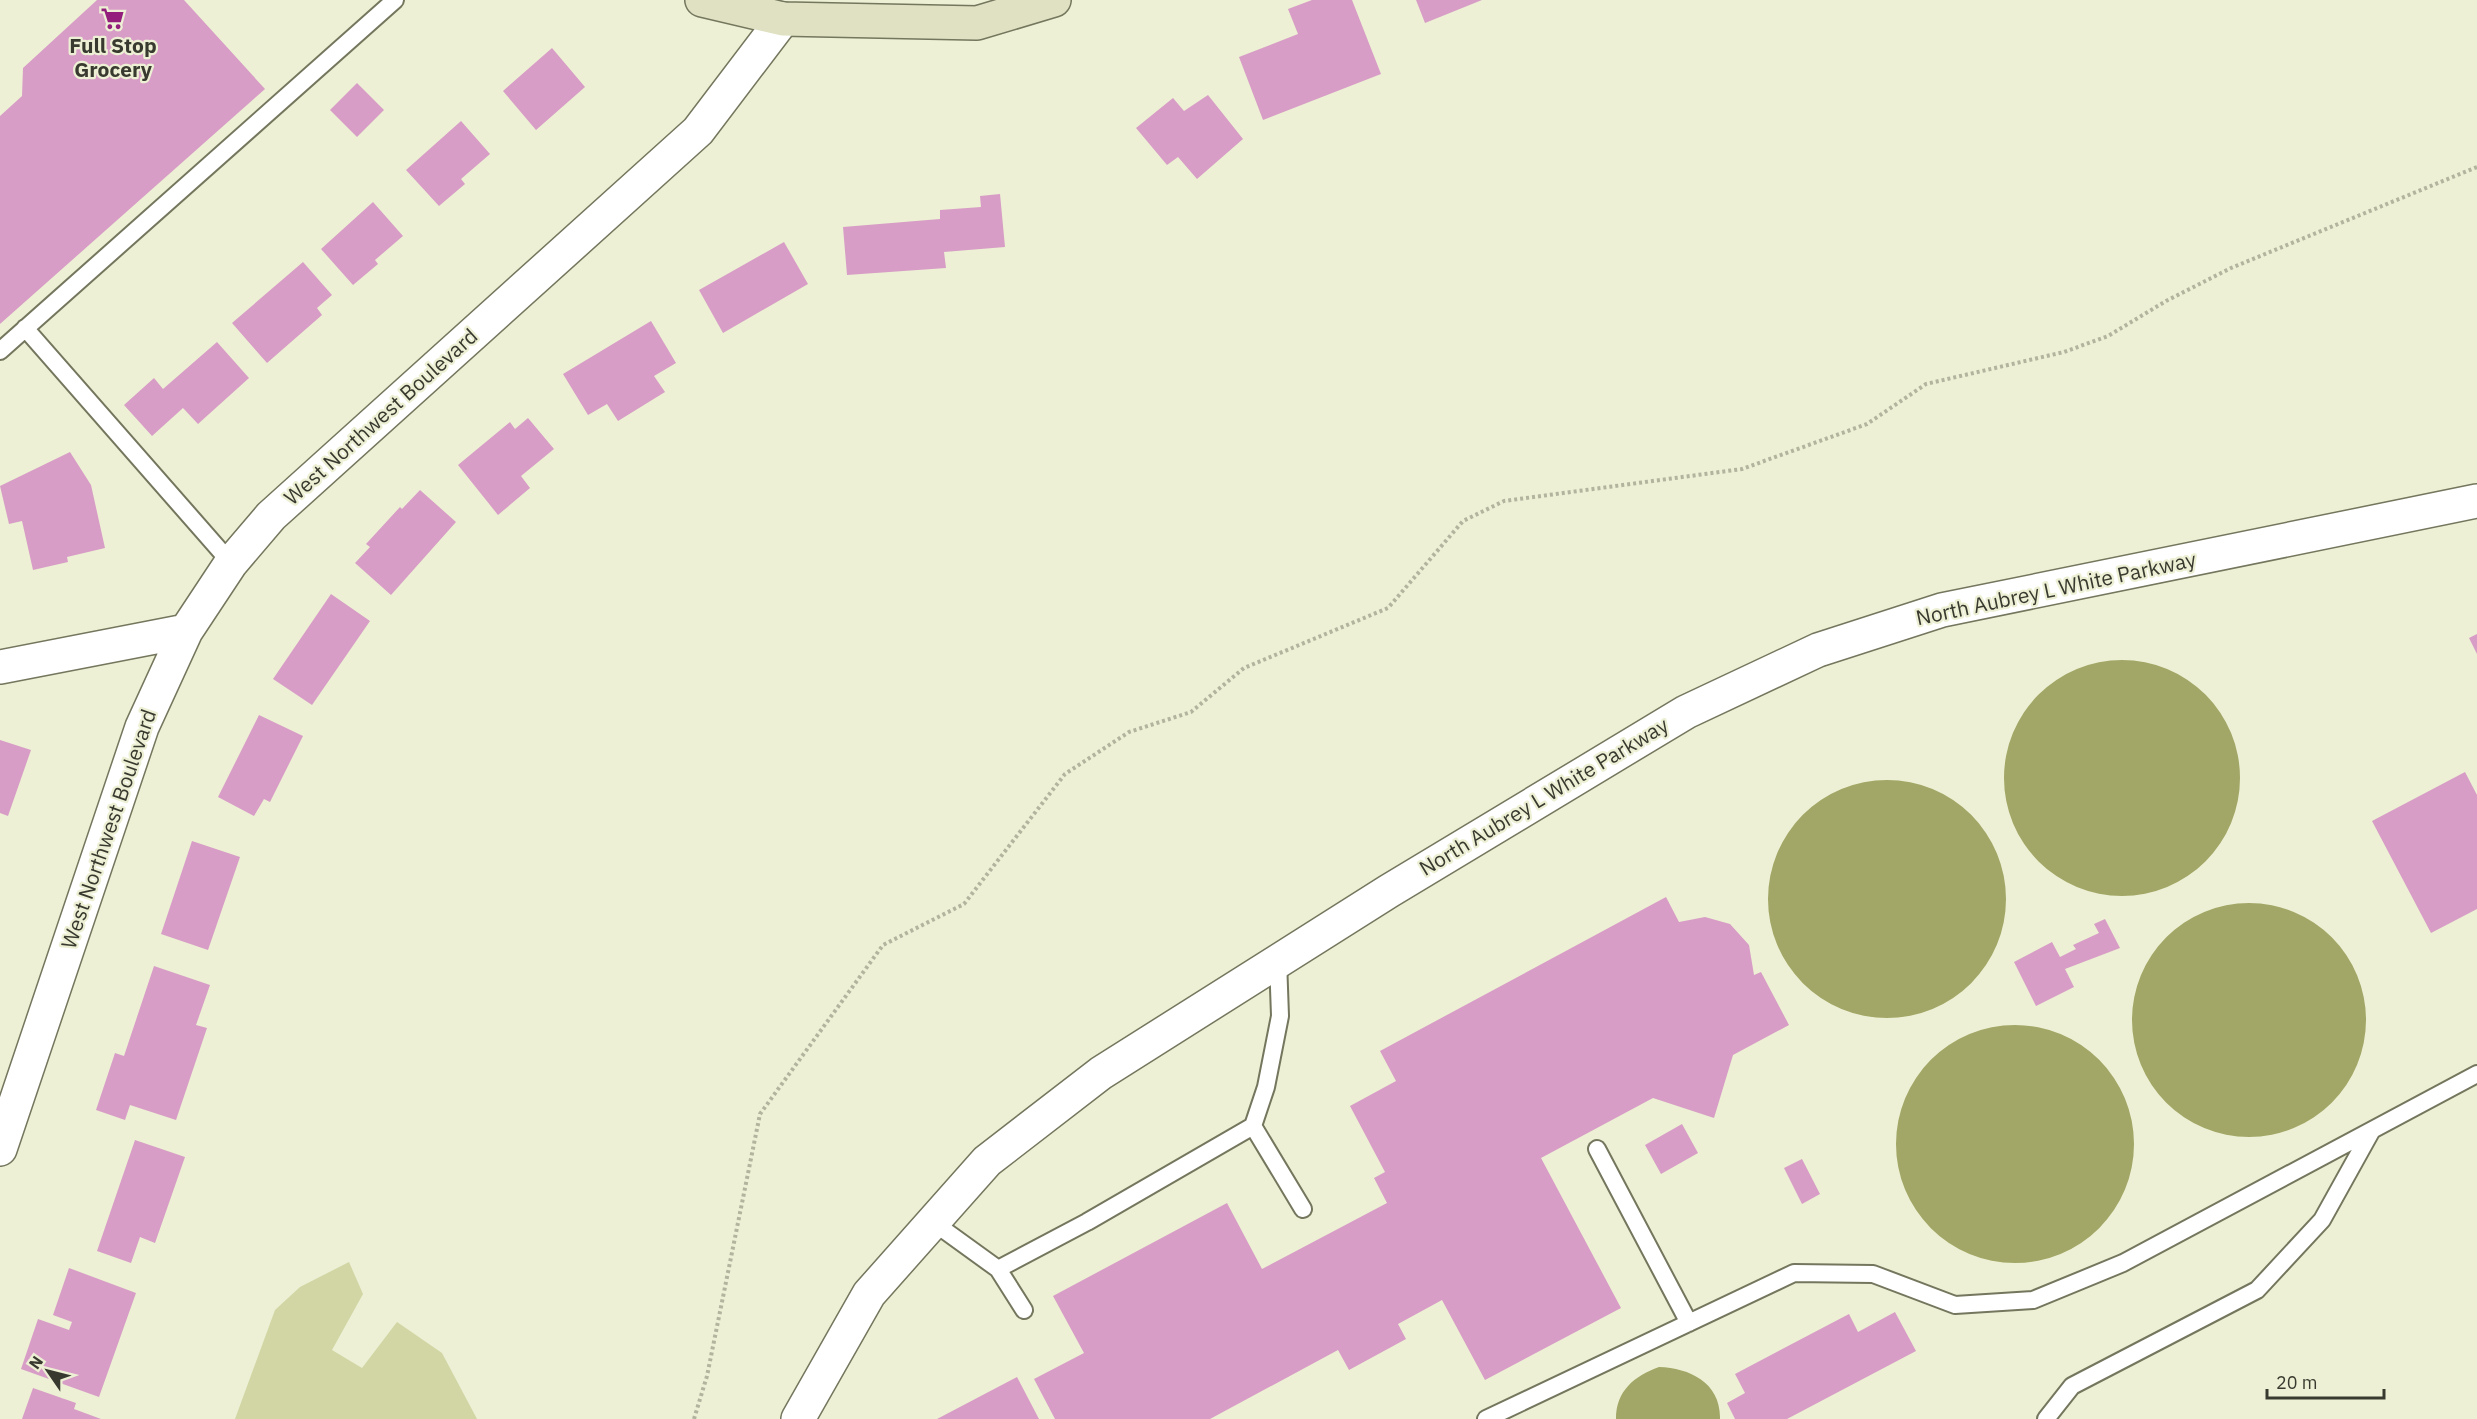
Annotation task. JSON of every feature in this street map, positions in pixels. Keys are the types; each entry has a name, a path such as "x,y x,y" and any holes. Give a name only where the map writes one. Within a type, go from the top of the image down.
{"main road":[{"path":"702,0 783,19 977,23 1053,0"}],"street":[{"name":"West Northwest Boulevard","path":"1,1144 142,727 186,631 231,563 272,516 698,131 783,19"},
{"name":"North Aubrey L White Parkway","path":"798,1419 868,1294 987,1161 1101,1073 1278,960 1686,712 1818,650 1942,610 2477,501"},
{"path":"0,667 186,631"}],"lane":[{"path":"0,351 394,0"},
{"path":"25,328 231,563"},
{"path":"998,1269 1087,1222 1253,1126 1266,1087 1280,1016 1278,960"},
{"path":"1485,1419 1794,1273 1873,1274 1955,1305 2033,1300 2123,1263 2477,1074"},
{"path":"1253,1126 1304,1209"},
{"path":"2046,1419 2072,1386 2257,1290 2322,1220 2372,1130"},
{"path":"1597,1149 1689,1323"},
{"path":"933,1222 998,1269 1024,1310"}],"path":[{"path":"694,1419 707,1376 760,1114 883,945 964,904 1065,774 1129,732 1191,712 1244,668 1388,608 1463,521 1504,501 1743,469 1867,424 1926,384 2064,352 2108,336 2166,301 2231,268 2477,167"}],"shaded area":[{"path":"2110,660 2134,660 2156,665 2178,674 2206,694 2220,712 2231,733 2238,755 2240,778 2238,801 2231,823 2220,844 2206,862 2178,882 2156,891 2134,896 2110,896 2088,891 2066,882 2038,862 2018,834 2009,812 2004,790 2004,766 2009,744 2018,722 2038,694 2066,674 2088,665"},
{"path":"1887,780 1932,789 1953,800 1971,815 1986,833 1997,854 2006,899 1997,944 1986,965 1971,983 1953,998 1932,1009 1887,1018 1842,1009 1821,998 1803,983 1788,965 1777,944 1768,899 1777,854 1788,833 1803,815 1821,800 1842,789"},
{"path":"2249,903 2272,905 2294,912 2314,923 2332,937 2346,955 2357,975 2364,997 2366,1020 2364,1043 2357,1065 2346,1085 2332,1103 2314,1117 2294,1128 2272,1135 2249,1137 2226,1135 2204,1128 2184,1117 2166,1103 2152,1085 2141,1065 2134,1043 2132,1020 2134,997 2141,975 2152,955 2166,937 2184,923 2204,912 2226,905"},
{"path":"2015,1025 2038,1028 2071,1039 2099,1060 2120,1088 2131,1121 2134,1144 2131,1167 2120,1200 2099,1228 2071,1249 2038,1260 2015,1263 1992,1260 1959,1249 1931,1228 1910,1200 1899,1167 1896,1144 1899,1121 1910,1088 1931,1060 1959,1039 1992,1028"},
{"path":"349,1262 363,1294 332,1350 362,1368 397,1322 442,1353 477,1419 235,1419 275,1310 300,1287"},
{"path":"1659,1367 1682,1370 1702,1380 1715,1396 1720,1419 1616,1419 1619,1400 1628,1386 1642,1375"}],"building":[{"path":"97,0 184,0 265,89 0,324 0,116 22,96 23,68"},
{"path":"1312,0 1352,0 1381,74 1263,120 1239,57 1298,34 1288,9"},
{"path":"1416,0 1482,0 1425,23"},
{"path":"552,48 585,87 536,130 503,91"},
{"path":"357,83 384,110 357,137 330,110"},
{"path":"1208,95 1243,139 1197,179 1178,157 1167,165 1136,128 1173,98 1184,111"},
{"path":"461,121 490,154 461,179 465,184 439,206 406,170"},
{"path":"1000,194 1005,247 944,252 946,268 847,275 843,227 940,219 940,210 981,207 980,196"},
{"path":"373,202 403,236 375,260 378,264 353,285 321,249"},
{"path":"784,242 808,284 723,333 699,290"},
{"path":"303,262 332,295 317,308 322,315 267,363 232,323"},
{"path":"651,321 676,363 654,376 665,392 618,421 607,404 588,415 563,374"},
{"path":"217,342 249,378 198,424 183,408 152,436 124,405 154,378 163,389"},
{"path":"528,418 554,449 521,476 530,488 498,515 458,465 510,422 515,429"},
{"path":"70,452 91,485 105,548 67,557 68,562 33,570 22,521 9,524 0,486"},
{"path":"420,490 456,522 391,595 355,563 370,547 366,544 400,507 402,509"},
{"path":"331,594 370,621 312,705 273,679"},
{"path":"2477,634 2477,654 2469,638"},
{"path":"259,715 303,736 270,802 264,799 254,816 218,797"},
{"path":"0,740 31,750 8,816 0,813"},
{"path":"2465,772 2477,795 2477,909 2431,933 2372,821"},
{"path":"192,841 240,857 208,950 161,934"},
{"path":"1666,897 1679,922 1705,917 1730,924 1749,945 1754,975 1761,972 1789,1025 1733,1055 1714,1118 1653,1098 1541,1158 1621,1308 1485,1380 1442,1300 1398,1324 1406,1339 1349,1370 1338,1350 1210,1419 1055,1419 1034,1379 1084,1353 1053,1296 1227,1203 1262,1269 1387,1203 1374,1178 1385,1172 1350,1106 1396,1081 1380,1051"},
{"path":"2105,919 2120,948 2065,969 2074,987 2036,1006 2014,962 2052,942 2060,957 2076,949 2073,945 2099,933 2094,924"},
{"path":"154,966 210,985 196,1025 207,1028 176,1120 130,1105 125,1120 96,1110 115,1053 124,1056"},
{"path":"1682,1124 1698,1153 1661,1174 1645,1145"},
{"path":"135,1140 185,1157 155,1243 140,1237 131,1263 97,1251"},
{"path":"1802,1159 1820,1194 1802,1204 1784,1168"},
{"path":"69,1268 136,1293 99,1397 21,1369 38,1319 69,1330 72,1322 53,1315"},
{"path":"1895,1312 1916,1351 1787,1419 1735,1419 1727,1403 1745,1393 1735,1374 1849,1314 1858,1332"},
{"path":"1017,1377 1039,1419 937,1419"},
{"path":"33,1388 76,1403 74,1409 101,1419 22,1419"}],"place":[{"name":"Full Stop Grocery","path":"113,18"}]}
